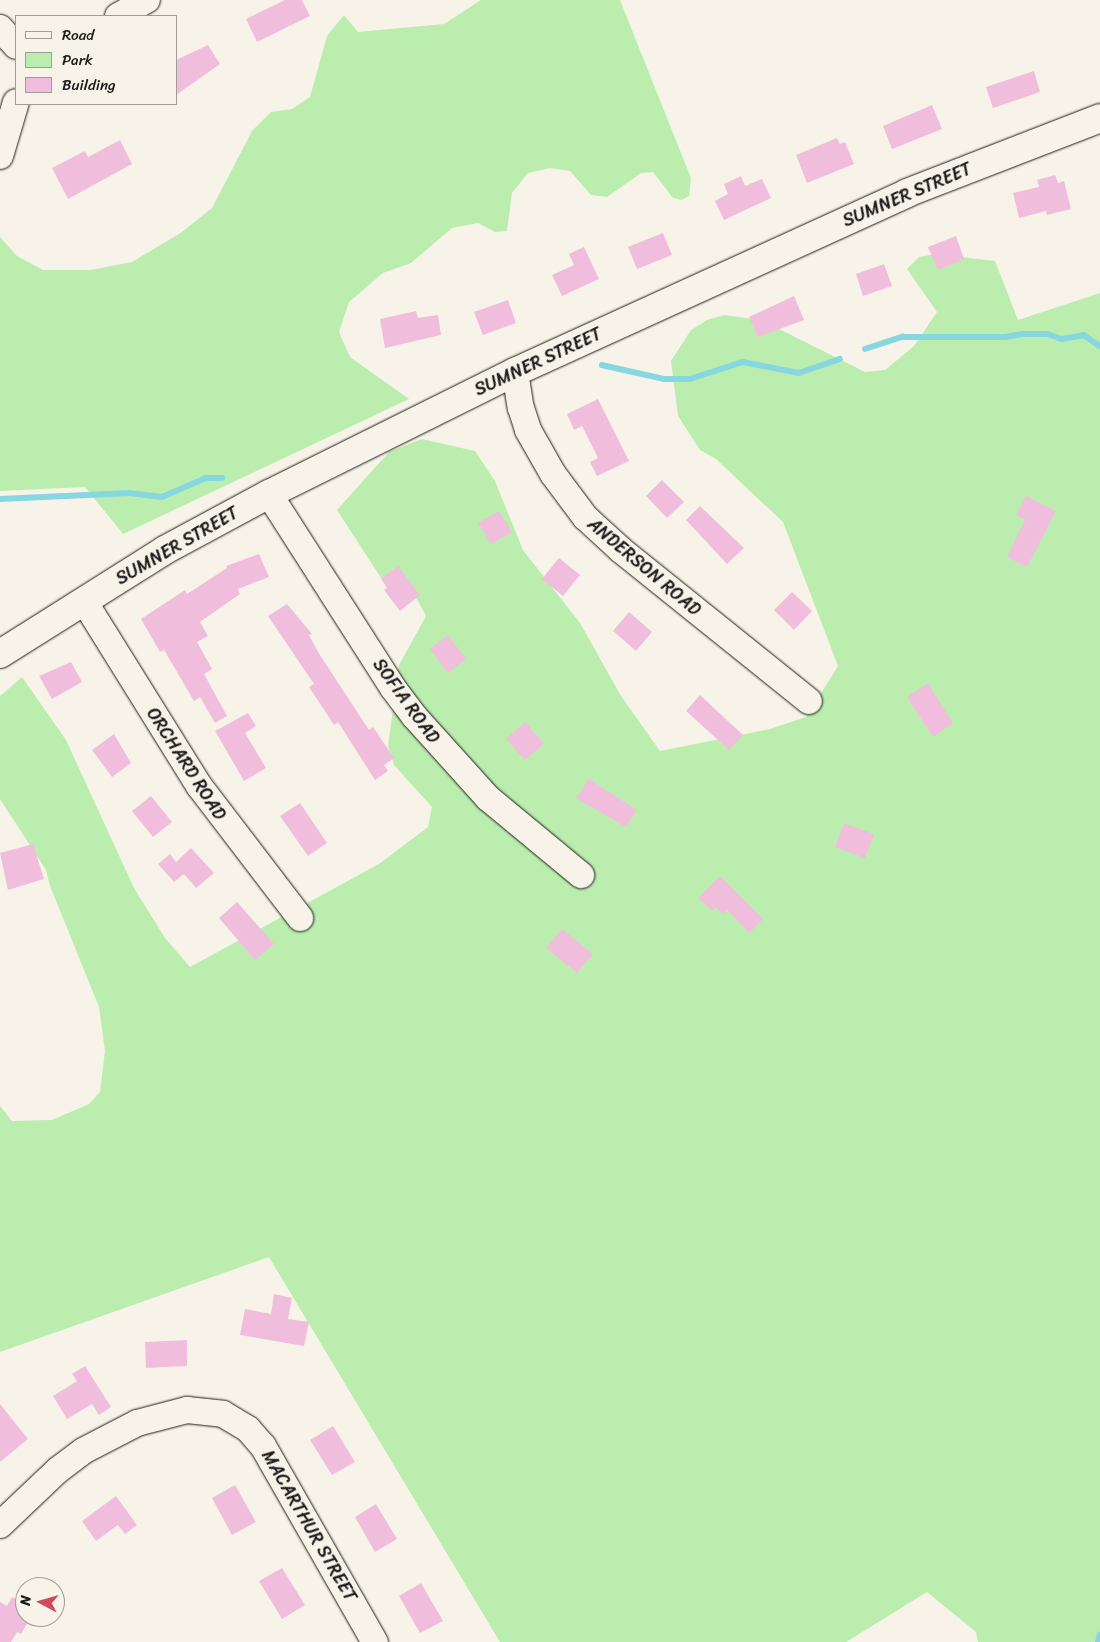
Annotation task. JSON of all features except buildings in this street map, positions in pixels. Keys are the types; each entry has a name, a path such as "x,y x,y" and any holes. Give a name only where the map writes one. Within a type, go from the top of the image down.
{"main road":[{"name":"SUMNER STREET","path":"0,654 165,550 269,494 515,372 907,193 1100,118"}],"street":[{"path":"120,15 147,0"},
{"path":"0,156 17,107"},
{"name":"ANDERSON ROAD","path":"515,372 521,408 528,430 553,474 585,517 621,550 808,701"},
{"name":"SOFIA ROAD","path":"269,494 393,688 427,732 488,798 581,875"},
{"name":"ORCHARD ROAD","path":"84,601 200,787 300,918"},
{"name":"MACARTHUR STREET","path":"0,1525 58,1470 83,1452 137,1423 188,1410 223,1414 248,1429 264,1446 375,1642"}],"green space":[{"path":"481,0 620,0 691,178 689,196 682,200 673,198 653,172 641,173 607,197 591,195 570,171 550,168 528,173 512,193 507,231 495,232 478,223 452,228 411,263 383,273 349,302 339,332 350,357 409,399 123,534 85,487 0,491 0,237 17,256 43,270 91,270 132,262 182,232 212,208 252,131 271,112 292,109 310,97 327,36 344,15 358,32 444,24"},
{"path":"936,254 995,261 1018,320 1100,293 1100,1642 978,1642 976,1632 927,1592 846,1642 500,1642 269,1257 0,1352 0,1106 12,1121 52,1120 89,1104 100,1092 105,1051 99,1007 50,886 46,870 0,799 0,696 22,677 66,740 134,888 165,938 190,967 379,864 428,827 432,807 394,765 388,746 399,665 426,616 417,599 383,581 337,510 389,452 422,439 475,451 495,481 523,550 580,623 621,696 660,751 770,729 806,717 838,666 783,522 716,459 700,450 678,416 671,361 691,330 707,320 724,315 761,320 865,372 885,370 914,346 937,312 907,269 919,257"}],"waterway":[{"path":"865,349 903,337 1005,337 1022,334 1048,334 1062,339 1084,335 1100,346"},
{"path":"602,365 664,379 690,379 743,362 799,373 840,359"},
{"path":"0,499 130,493 162,497 206,478 222,478"},
{"path":"1098,1642 1100,1635"}]}
